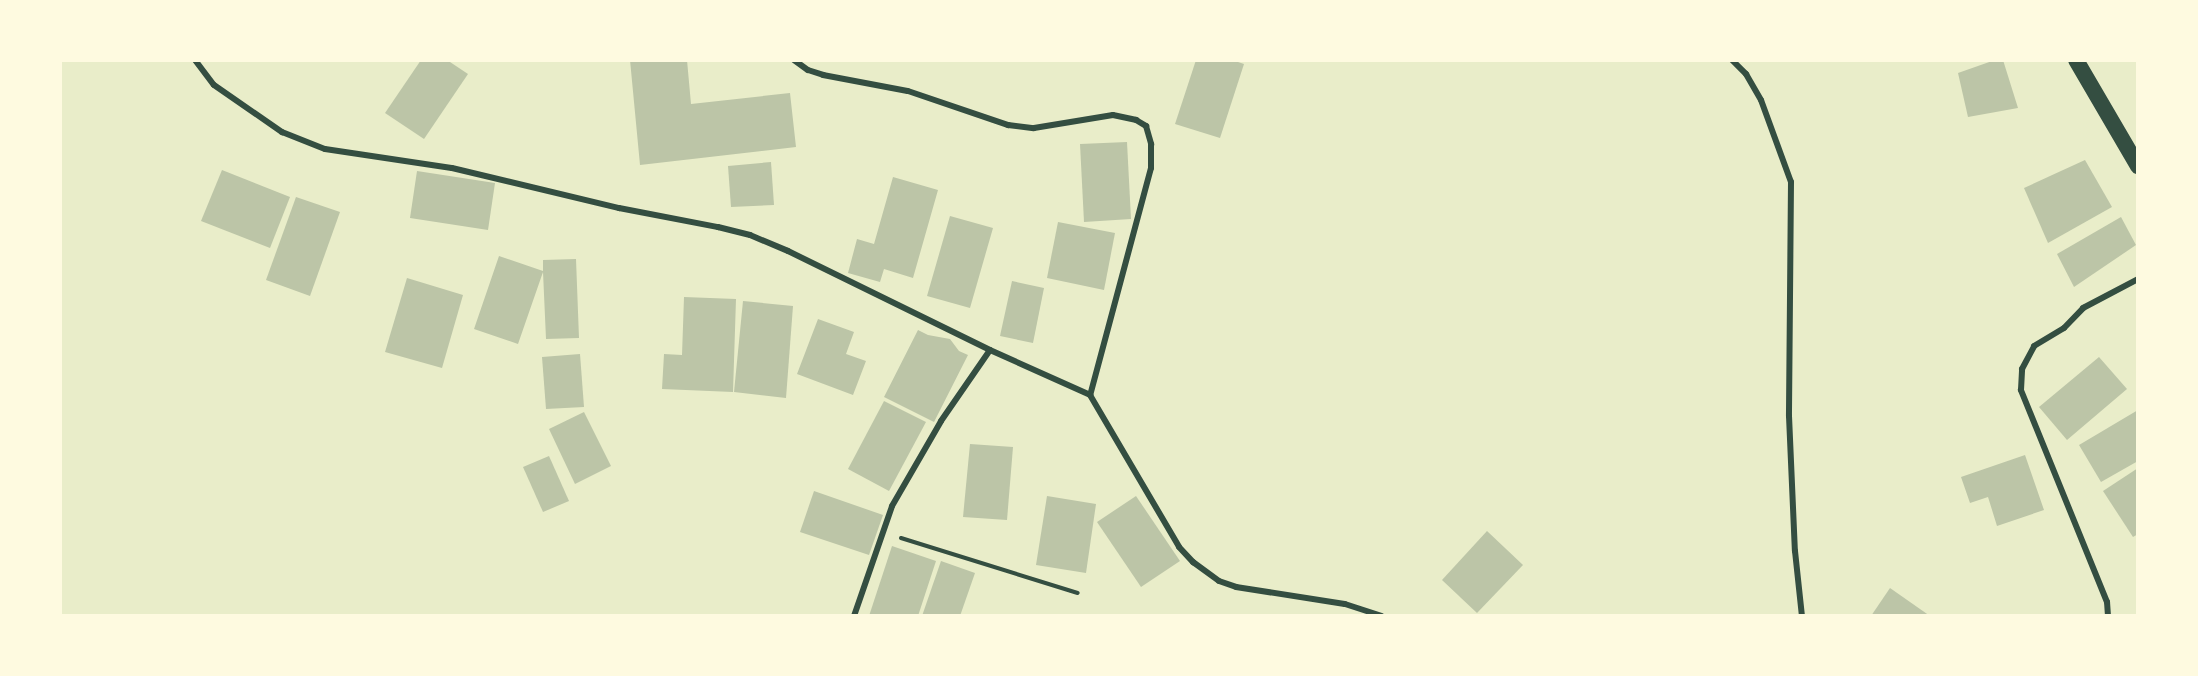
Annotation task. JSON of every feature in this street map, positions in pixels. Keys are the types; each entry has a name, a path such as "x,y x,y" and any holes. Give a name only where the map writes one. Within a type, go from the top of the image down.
{"highway":[{"path":"2076,60 2138,166"}],"street":[{"path":"195,60 214,85 272,125 325,149 452,168 619,208 750,236 788,251 990,350 1090,395 1179,547 1200,568 1219,581 1236,587 1345,604 1381,616"},
{"path":"794,60 808,70 823,75 908,91 1008,125 1034,128 1113,115 1136,120 1146,126 1151,144 1151,168 1090,395"},
{"path":"1732,60 1746,74 1761,100 1791,182 1790,416 1795,551 1802,616"},
{"path":"2108,616 2107,602 2021,390 2022,369 2034,346 2064,328 2083,308 2138,279"},
{"path":"854,616 892,506 941,421 990,350"}],"path":[{"path":"883,533 1078,593"}],"building":[{"path":"421,60 447,60 468,74 424,139 385,113"},
{"path":"630,60 687,60 691,104 790,93 796,147 640,165"},
{"path":"1196,60 1232,60 1244,64 1220,138 1175,124"},
{"path":"1995,60 2003,60 2018,108 1968,117 1958,73"},
{"path":"1127,142 1131,219 1084,222 1080,144"},
{"path":"2085,160 2112,207 2048,243 2024,188"},
{"path":"771,162 774,205 731,207 728,166"},
{"path":"222,170 290,197 270,248 201,221"},
{"path":"417,171 495,183 488,230 410,218"},
{"path":"893,177 938,190 913,278 884,269 880,282 848,273 857,239 874,244"},
{"path":"296,197 340,212 310,296 266,280"},
{"path":"950,216 993,228 970,308 927,296"},
{"path":"2121,217 2136,245 2074,287 2057,254"},
{"path":"1058,222 1115,233 1104,290 1047,278"},
{"path":"499,256 543,271 543,260 576,259 579,338 546,339 543,272 518,344 474,329"},
{"path":"407,278 463,295 442,368 385,352"},
{"path":"1012,281 1044,288 1033,343 1000,336"},
{"path":"684,297 736,299 733,392 662,389 664,354 682,355"},
{"path":"743,301 793,306 786,398 734,392"},
{"path":"818,319 854,332 846,354 866,361 853,395 797,374"},
{"path":"918,330 928,335 950,339 959,351 968,355 934,422 884,397"},
{"path":"580,354 584,407 546,409 542,357"},
{"path":"2099,357 2127,389 2067,440 2039,407"},
{"path":"884,401 926,422 889,491 848,469"},
{"path":"2138,410 2138,461 2101,482 2079,445"},
{"path":"584,412 611,466 575,484 549,429"},
{"path":"970,444 1013,447 1007,520 963,517"},
{"path":"2025,455 2044,510 1997,526 1988,497 1970,503 1961,477"},
{"path":"549,456 569,501 543,512 523,467"},
{"path":"2138,468 2138,534 2133,537 2103,491"},
{"path":"814,491 883,515 869,555 800,532"},
{"path":"1047,496 1096,504 1086,573 1036,565"},
{"path":"1136,496 1180,561 1141,587 1097,522"},
{"path":"1487,531 1523,565 1477,613 1442,580"},
{"path":"892,546 936,561 918,616 869,616"},
{"path":"941,561 975,573 960,616 922,616"},
{"path":"1890,588 1930,616 1871,616"}]}
